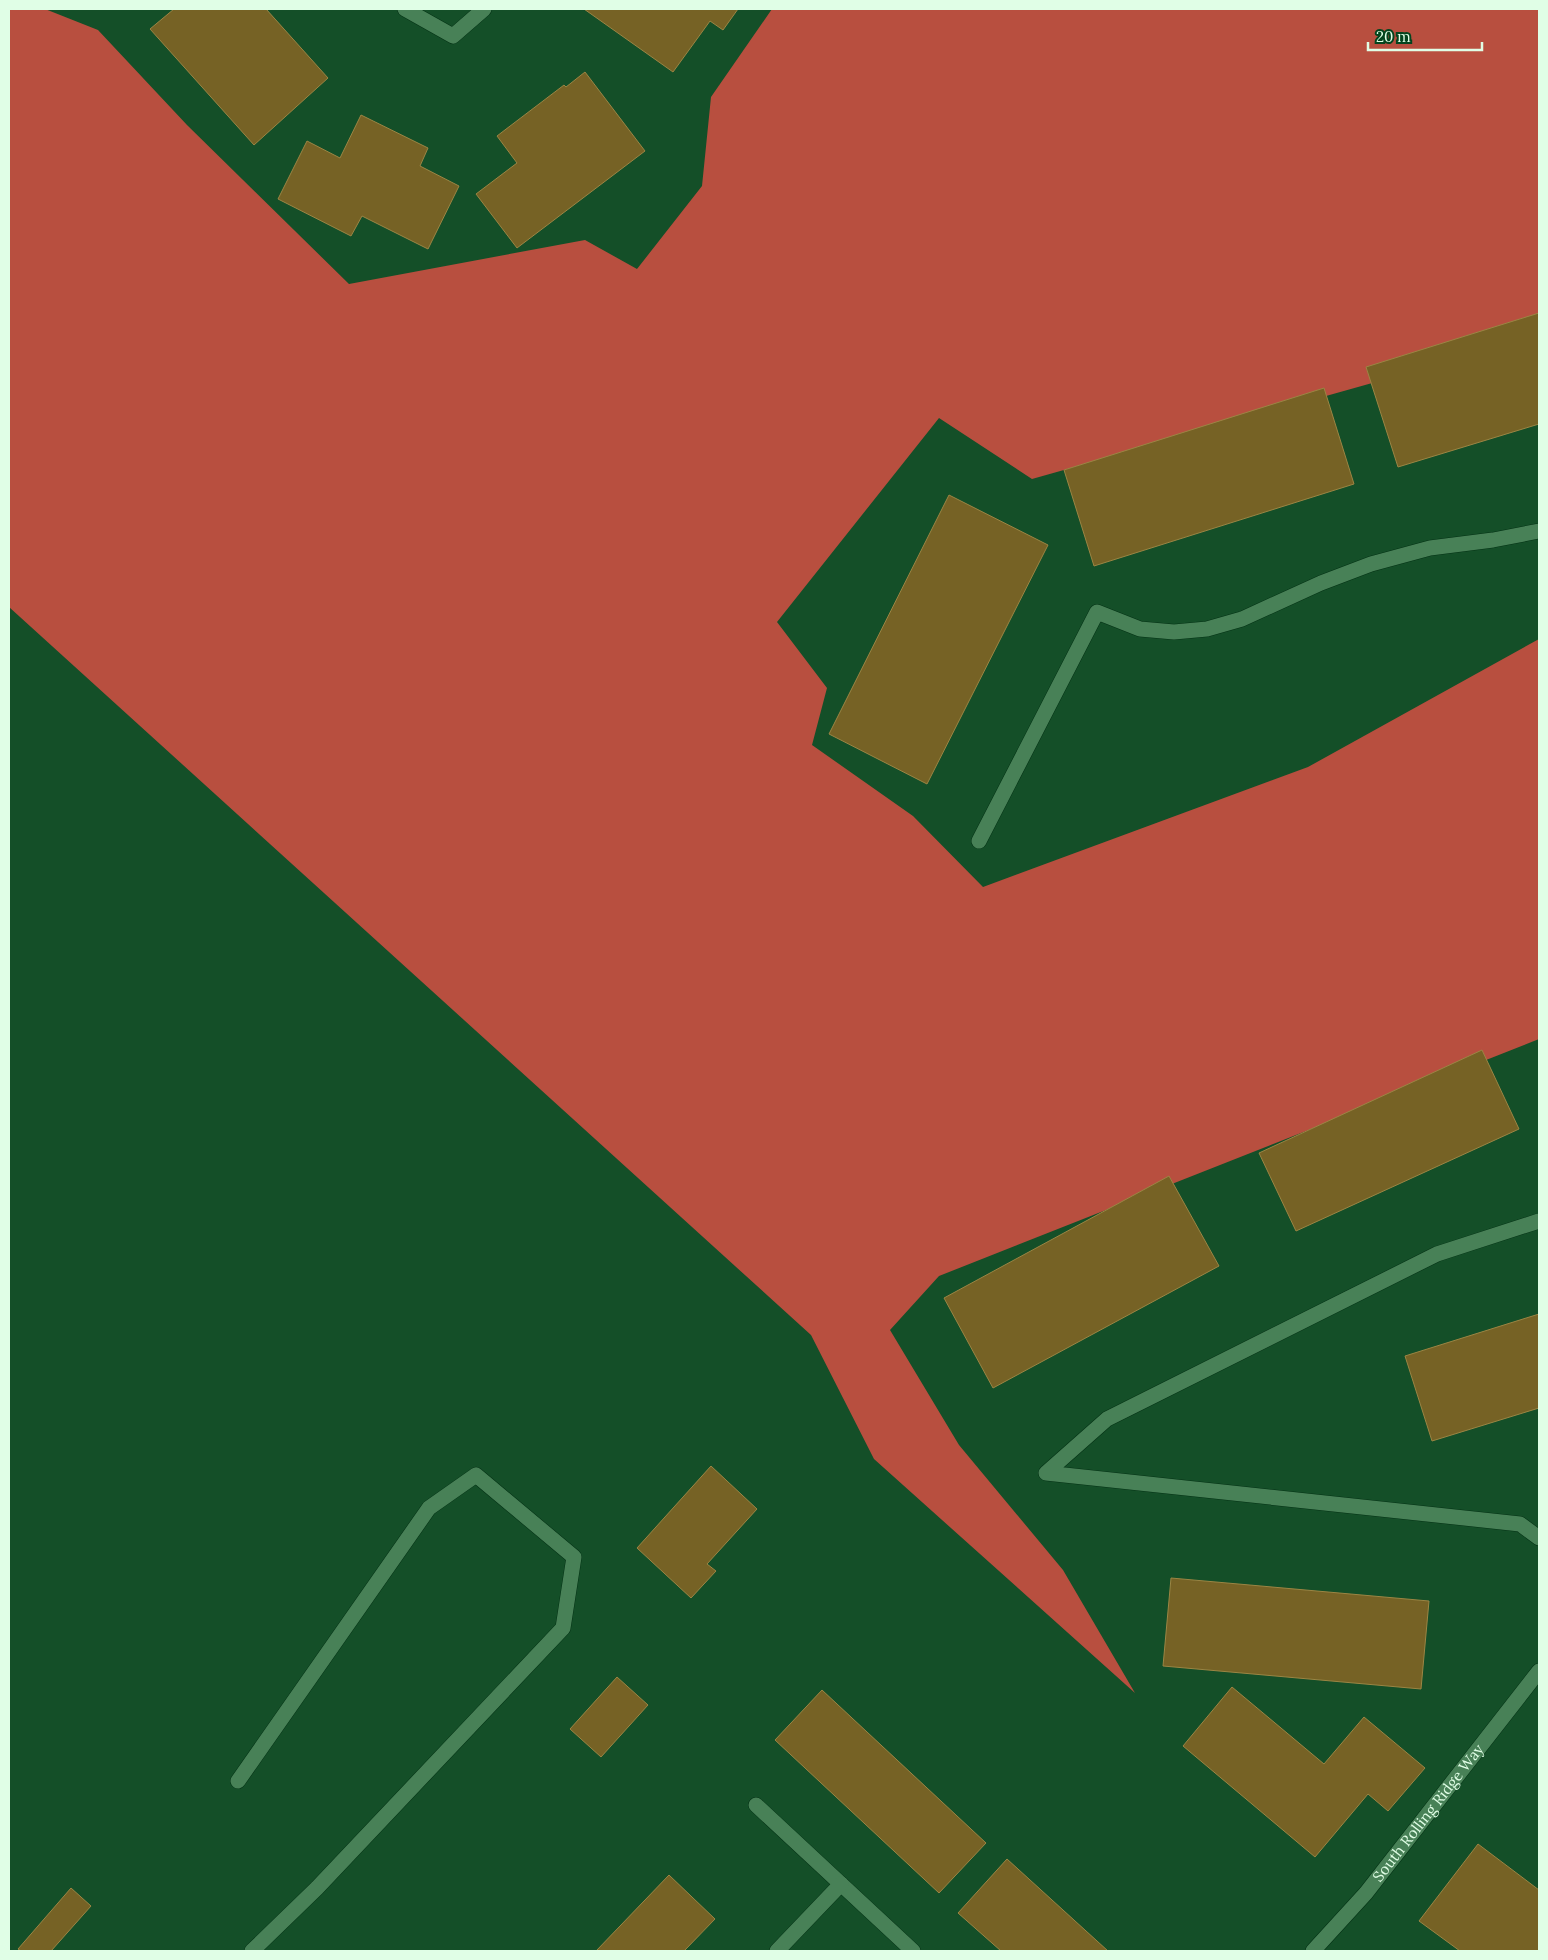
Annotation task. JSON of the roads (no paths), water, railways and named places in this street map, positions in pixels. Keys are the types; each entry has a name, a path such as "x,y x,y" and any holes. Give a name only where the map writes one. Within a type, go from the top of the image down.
{"street":[{"path":"405,9 453,36 484,9"},
{"path":"979,841 1097,612 1140,629 1174,632 1207,629 1242,619 1320,583 1371,564 1430,548 1493,540 1539,531"},
{"path":"1539,1221 1437,1254 1107,1419 1046,1473 1520,1524 1539,1538"},
{"path":"238,1780 429,1508 476,1475 574,1557 563,1628 318,1888 252,1951"},
{"name":"South Rolling Ridge Way","path":"1313,1951 1366,1893 1539,1671"},
{"path":"756,1805 913,1951"},
{"path":"777,1951 841,1884"}]}
